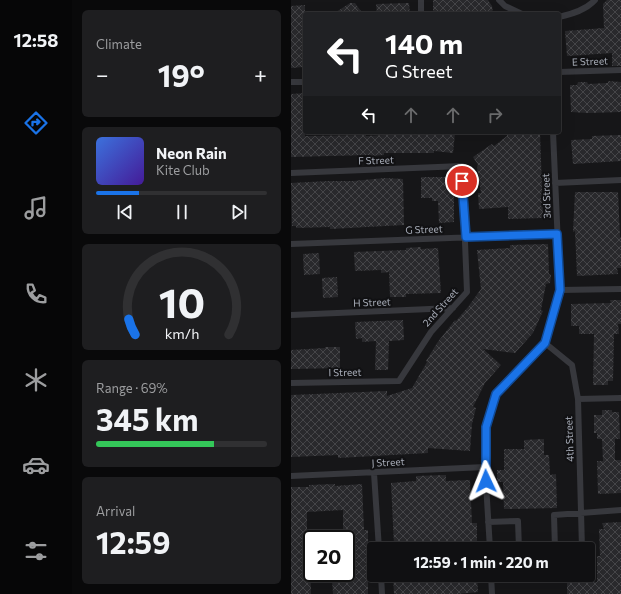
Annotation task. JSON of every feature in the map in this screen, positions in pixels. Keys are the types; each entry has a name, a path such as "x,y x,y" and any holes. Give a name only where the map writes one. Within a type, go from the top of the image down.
{"lane":[{"path":"421,0 421,12"},
{"path":"499,0 505,6 518,12"},
{"path":"561,17 572,14 592,4 595,0"},
{"name":"E Street","path":"561,72 621,70"},
{"path":"291,82 303,82"},
{"name":"3rd Street","path":"489,542 485,467 486,427 496,394 545,343 560,290 553,134"},
{"name":"F Street","path":"291,174 461,166"},
{"name":"2nd Street","path":"399,381 431,332 467,292 466,237 461,166"},
{"path":"555,183 621,180"},
{"name":"G Street","path":"291,244 557,234"},
{"path":"560,290 621,289"},
{"name":"H Street","path":"291,315 453,308"},
{"name":"4th Street","path":"545,343 572,365 578,399 582,542"},
{"name":"I Street","path":"291,383 399,381"},
{"path":"578,399 621,398"},
{"name":"J Street","path":"291,476 485,467"},
{"path":"374,473 379,542"},
{"path":"555,542 554,515 621,510"},
{"path":"488,522 517,521 518,542"},
{"path":"381,582 382,594"},
{"path":"491,582 492,594"}],"building":[{"path":"433,0 488,0 492,6 493,12 433,12"},
{"path":"607,0 621,0 621,66 612,66 612,53 567,56 565,31 604,28 603,4"},
{"path":"350,3 355,3 362,12 336,12"},
{"path":"409,3 410,12 377,12 376,4"},
{"path":"305,5 305,12 303,12 303,67 291,68 291,6"},
{"path":"608,81 621,82 621,112 571,112 570,85 577,85 578,82 587,82 588,84 608,83"},
{"path":"303,93 303,134 305,134 305,136 455,134 453,153 434,151 434,153 384,153 384,155 370,156 291,157 291,94"},
{"path":"507,134 540,134 543,218 508,219 508,207 479,209 478,193 481,193 477,167 478,165 473,157 492,144 494,146 507,136"},
{"path":"621,135 621,161 573,164 571,140 592,139 592,136"},
{"path":"421,177 445,177 449,178 449,182 454,182 454,222 439,223 438,201 432,201 432,198 421,198"},
{"path":"385,178 403,179 404,225 330,229 330,227 296,228 296,226 292,226 291,183 353,181"},
{"path":"575,192 618,192 621,237 621,268 617,268 618,274 577,276 575,231 573,232"},
{"path":"548,244 549,274 551,275 550,283 546,284 541,310 543,311 533,333 515,353 483,349 501,365 485,383 473,407 476,408 472,424 470,451 428,448 428,453 338,458 338,455 291,457 291,395 387,391 387,396 412,388 437,343 455,320 456,321 468,307 481,289 477,250 510,248 510,245"},
{"path":"421,247 421,249 438,248 441,293 406,294 406,297 390,297 389,272 381,273 381,270 355,271 354,252 406,250 406,248"},
{"path":"319,253 320,274 304,275 303,254"},
{"path":"337,277 338,297 323,298 322,278"},
{"path":"610,300 621,300 621,324 618,324 619,334 614,334 613,381 608,381 608,385 593,385 594,334 579,334 579,326 571,326 571,304 611,303"},
{"path":"403,320 404,340 389,341 388,370 375,370 376,341 362,342 362,338 356,339 355,322"},
{"path":"340,347 340,368 291,369 291,350"},
{"path":"602,410 619,412 620,439 615,439 615,460 621,460 621,493 598,494 597,461 603,461 602,439 597,439 597,433 594,433 594,415 602,415"},
{"path":"544,439 544,455 549,455 550,475 556,474 557,508 504,509 503,482 497,482 497,470 504,470 504,449 524,449 524,440"},
{"path":"446,475 446,481 470,480 472,523 477,523 477,542 394,542 391,483 416,481 416,476"},
{"path":"335,484 335,486 362,484 364,530 368,530 368,594 333,594 332,582 355,582 355,530 343,530 343,510 307,512 307,530 303,530 303,582 311,582 311,594 291,594 291,487 309,487 309,485"},
{"path":"621,522 621,594 567,594 567,583 597,582 597,556 600,556 599,529 604,529 602,523"},
{"path":"393,582 477,582 478,592 457,594 394,594"}],"route":[{"path":"462,181 466,237 557,234 560,290 545,343 496,394 486,427 486,481"}]}
